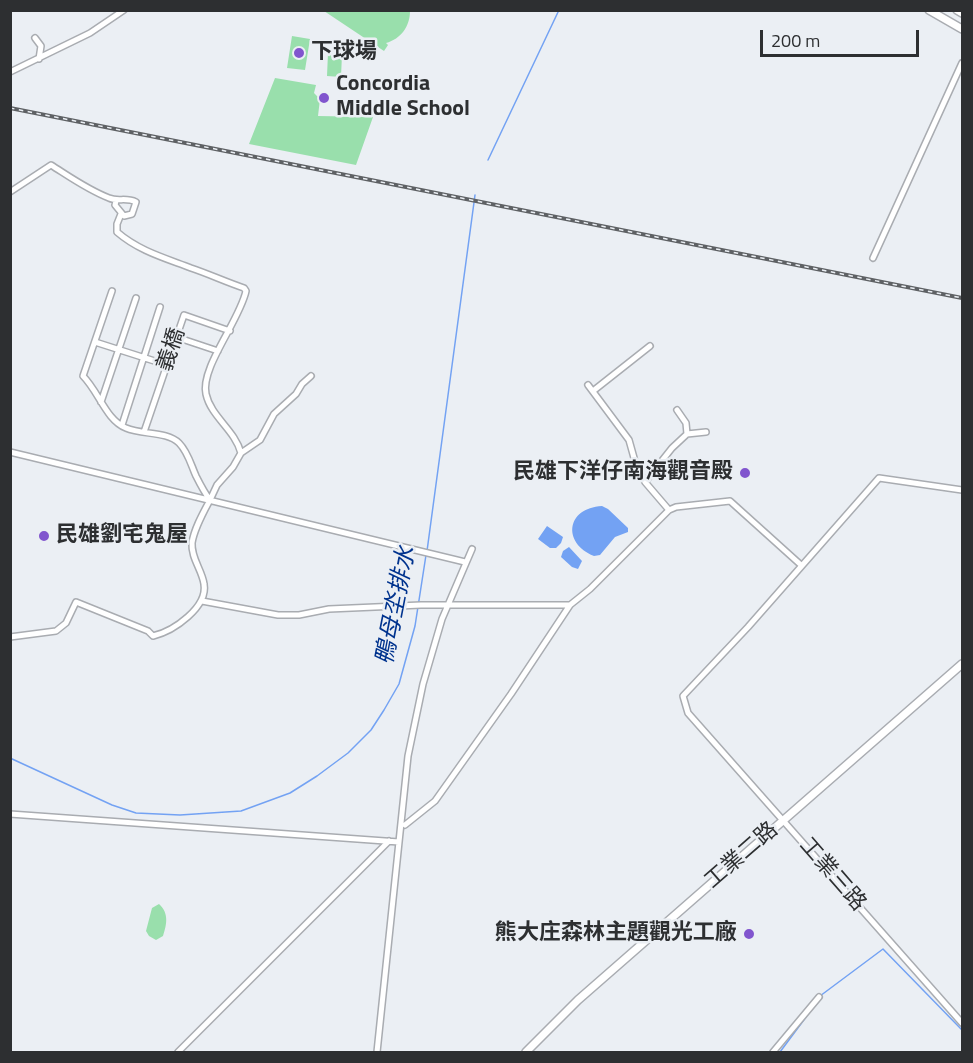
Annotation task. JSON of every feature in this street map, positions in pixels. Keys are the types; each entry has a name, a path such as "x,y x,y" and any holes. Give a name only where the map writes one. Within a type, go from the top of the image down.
{"main road":[{"path":"929,10 963,29"},
{"path":"957,10 963,13"},
{"name":"工業二路","path":"526,1053 578,1000 963,664"}],"street":[{"path":"10,72 90,33 124,10"},
{"path":"35,38 42,46 36,61"},
{"path":"873,258 963,63"},
{"path":"10,192 51,165 91,190 116,201 129,199 136,202 135,211 124,216 116,205 116,201"},
{"path":"121,214 117,231 126,240 153,255 246,291 206,381 206,393 216,417 239,446 241,453"},
{"path":"112,291 83,376 96,391 101,405 125,428 173,438 181,445 200,485 210,500"},
{"path":"100,402 136,298"},
{"name":"義橋","path":"122,425 160,307"},
{"name":"義橋","path":"144,432 184,315 230,330"},
{"path":"176,337 218,351"},
{"path":"95,342 166,365"},
{"path":"593,391 650,346"},
{"path":"10,637 56,631 66,623 76,602 148,631 153,636 165,633 178,625 202,601 205,585 192,544 199,522 217,485 233,467 241,453 260,440 274,414 296,394 311,376"},
{"path":"588,385 629,440 636,465 645,482 669,510"},
{"path":"677,410 686,423 687,434"},
{"path":"645,482 672,448 687,434 706,432"},
{"path":"10,452 465,562"},
{"path":"405,825 435,801 570,605 590,589 669,510 676,507 730,501 801,565 879,478 963,490"},
{"path":"376,1053 410,746 423,684 448,605 472,549"},
{"name":"工業三路","path":"801,565 748,627 683,696 688,713 963,1023"},
{"path":"202,601 278,615 299,615 329,609 421,605 570,605"},
{"path":"10,814 399,842"},
{"path":"178,1053 389,841"},
{"path":"773,1053 819,997"}],"green space":[{"path":"324,11 410,11 404,31 386,43 388,45 384,51"},
{"name":"下球場","path":"292,36 310,39 305,70 287,68"},
{"path":"328,53 342,54 341,77 327,76"},
{"path":"275,78 316,85 314,93 320,99 318,116 373,117 356,165 249,144"},
{"path":"159,904 166,915 166,923 163,936 156,940 146,931 152,908"}],"water":[{"path":"602,506 628,528 628,532 615,537 600,555 594,556 577,543 572,527 575,519 581,513 590,508"},
{"path":"547,526 563,537 556,548 550,548 538,539"},
{"path":"569,547 582,561 578,569 572,567 561,557 563,551"}],"waterway":[{"name":"鴨母坔排水","path":"488,160 559,10"},
{"name":"鴨母坔排水","path":"427,551 475,195"},
{"name":"鴨母坔排水","path":"10,758 112,805 136,813 180,815 241,811 290,793 348,753 371,730 399,684 415,626 426,555"},
{"path":"820,996 883,949 962,1030"},
{"path":"780,1052 806,1017"}],"railway":[{"path":"10,108 962,298"}],"place":[{"name":"下球場","path":"299,53"},
{"name":"Concordia Middle School","path":"324,98"},
{"name":"民雄下洋仔南海觀音殿","path":"745,473"},
{"name":"民雄劉宅鬼屋","path":"44,536"},
{"name":"熊大庄森林主題觀光工廠","path":"749,934"}]}
